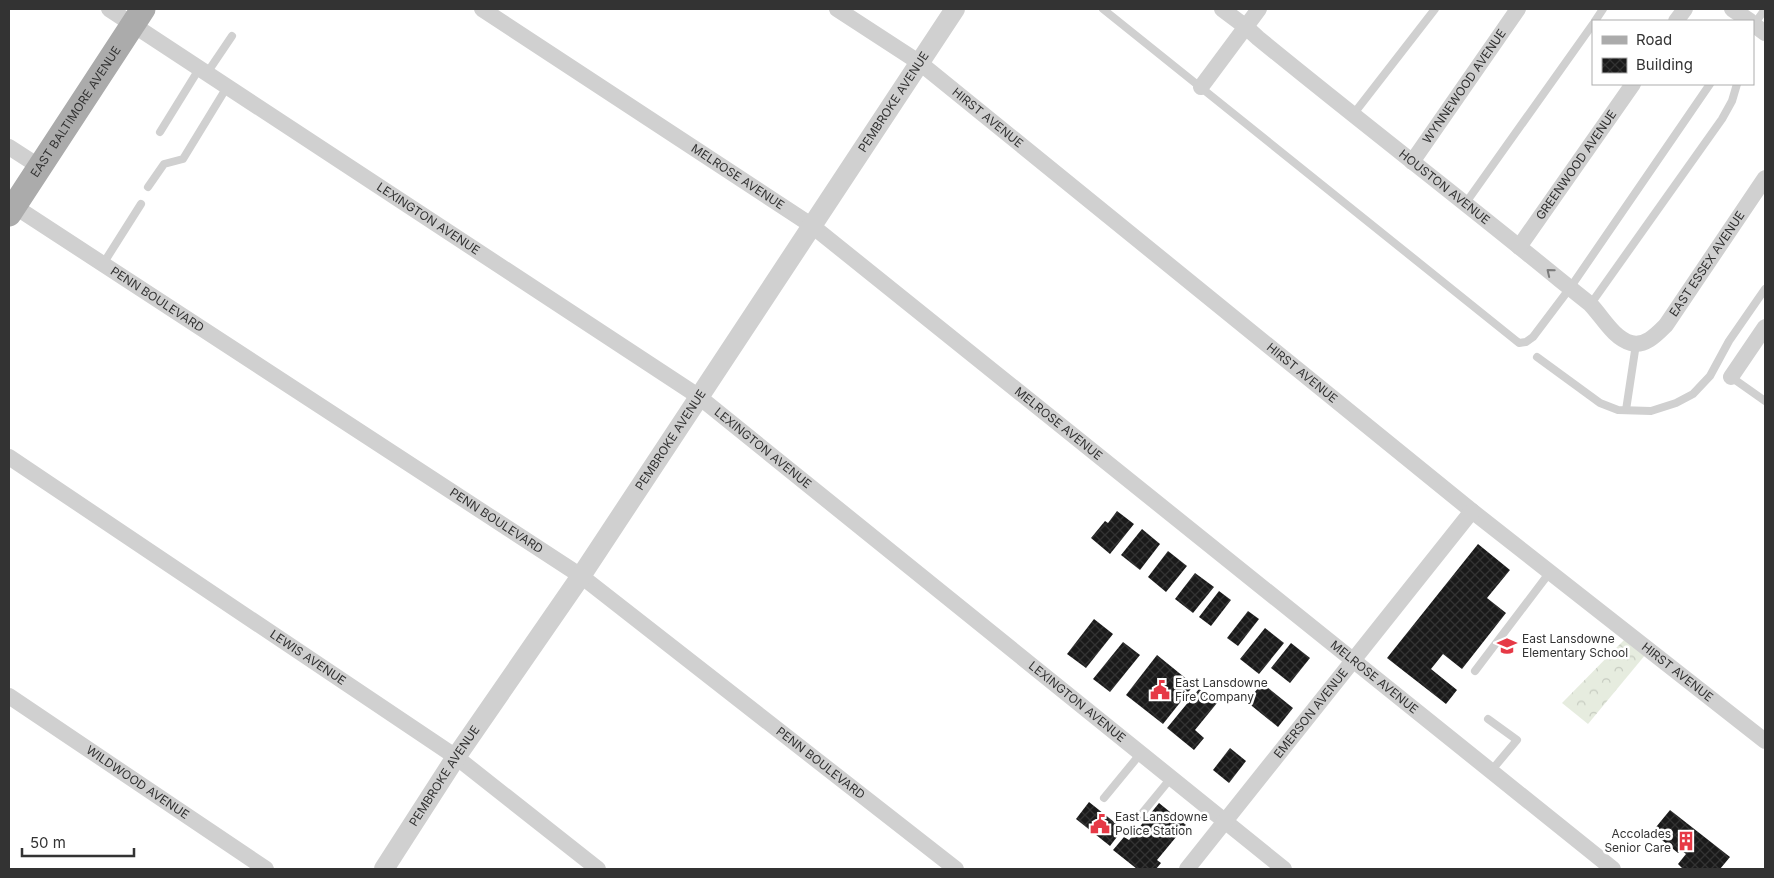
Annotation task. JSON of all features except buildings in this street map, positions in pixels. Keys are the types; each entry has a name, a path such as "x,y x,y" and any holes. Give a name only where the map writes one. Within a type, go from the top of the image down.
{"main road":[{"name":"EAST BALTIMORE AVENUE","path":"11,210 138,16"}],"street":[{"name":"LEXINGTON AVENUE","path":"109,9 138,16 203,71 698,396 1284,869"},
{"name":"MELROSE AVENUE","path":"482,9 812,225 1613,869"},
{"name":"HIRST AVENUE","path":"837,9 920,63 1472,511 1765,741"},
{"name":"PEMBROKE AVENUE","path":"384,869 456,757 581,576 698,396 956,9"},
{"name":"HOUSTON AVENUE","path":"1222,9 1352,116 1570,288 1590,305 1616,333 1630,343 1638,343"},
{"path":"1201,87 1260,9"},
{"name":"WYNNEWOOD AVENUE","path":"1412,162 1518,9"},
{"path":"1677,20 1685,9"},
{"path":"1732,9 1747,20"},
{"name":"GREENWOOD AVENUE","path":"1520,247 1632,85"},
{"path":"9,147 40,167"},
{"name":"EAST ESSEX AVENUE","path":"1638,343 1655,336 1666,325 1765,178"},
{"name":"PENN BOULEVARD","path":"11,210 103,264 581,576 956,869"},
{"path":"1731,377 1765,326"},
{"name":"LEWIS AVENUE","path":"9,457 456,757 598,869"},
{"name":"EMERSON AVENUE","path":"1188,869 1472,511"},
{"name":"WILDWOOD AVENUE","path":"9,696 266,869"}],"lane":[{"path":"1103,9 1519,342 1526,342 1533,337 1570,288 1709,85"},
{"path":"1352,116 1435,9"},
{"path":"1596,20 1604,9"},
{"path":"1755,26 1765,9"},
{"path":"1465,204 1592,26"},
{"path":"160,132 203,71 232,36"},
{"path":"1590,305 1722,119 1732,101 1737,85"},
{"path":"148,188 164,164 183,158 227,87"},
{"path":"103,264 141,204"},
{"path":"1537,357 1600,403 1618,410 1651,411 1676,403 1693,394 1710,376 1729,341 1765,289"},
{"path":"1626,410 1638,343"},
{"path":"1731,377 1765,401"},
{"path":"1475,671 1550,572"},
{"path":"1488,719 1517,740 1492,771"},
{"path":"1104,798 1141,753"},
{"path":"1139,817 1171,778"}],"green space":[{"path":"1626,638 1646,654 1588,724 1562,703"}],"place":[{"name":"East Lansdowne Elementary School","path":"1507,646"},
{"name":"East Lansdowne Fire Company","path":"1160,690"},
{"name":"East Lansdowne Police Station","path":"1100,824"},
{"name":"Accolades Senior Care","path":"1686,841"}]}
